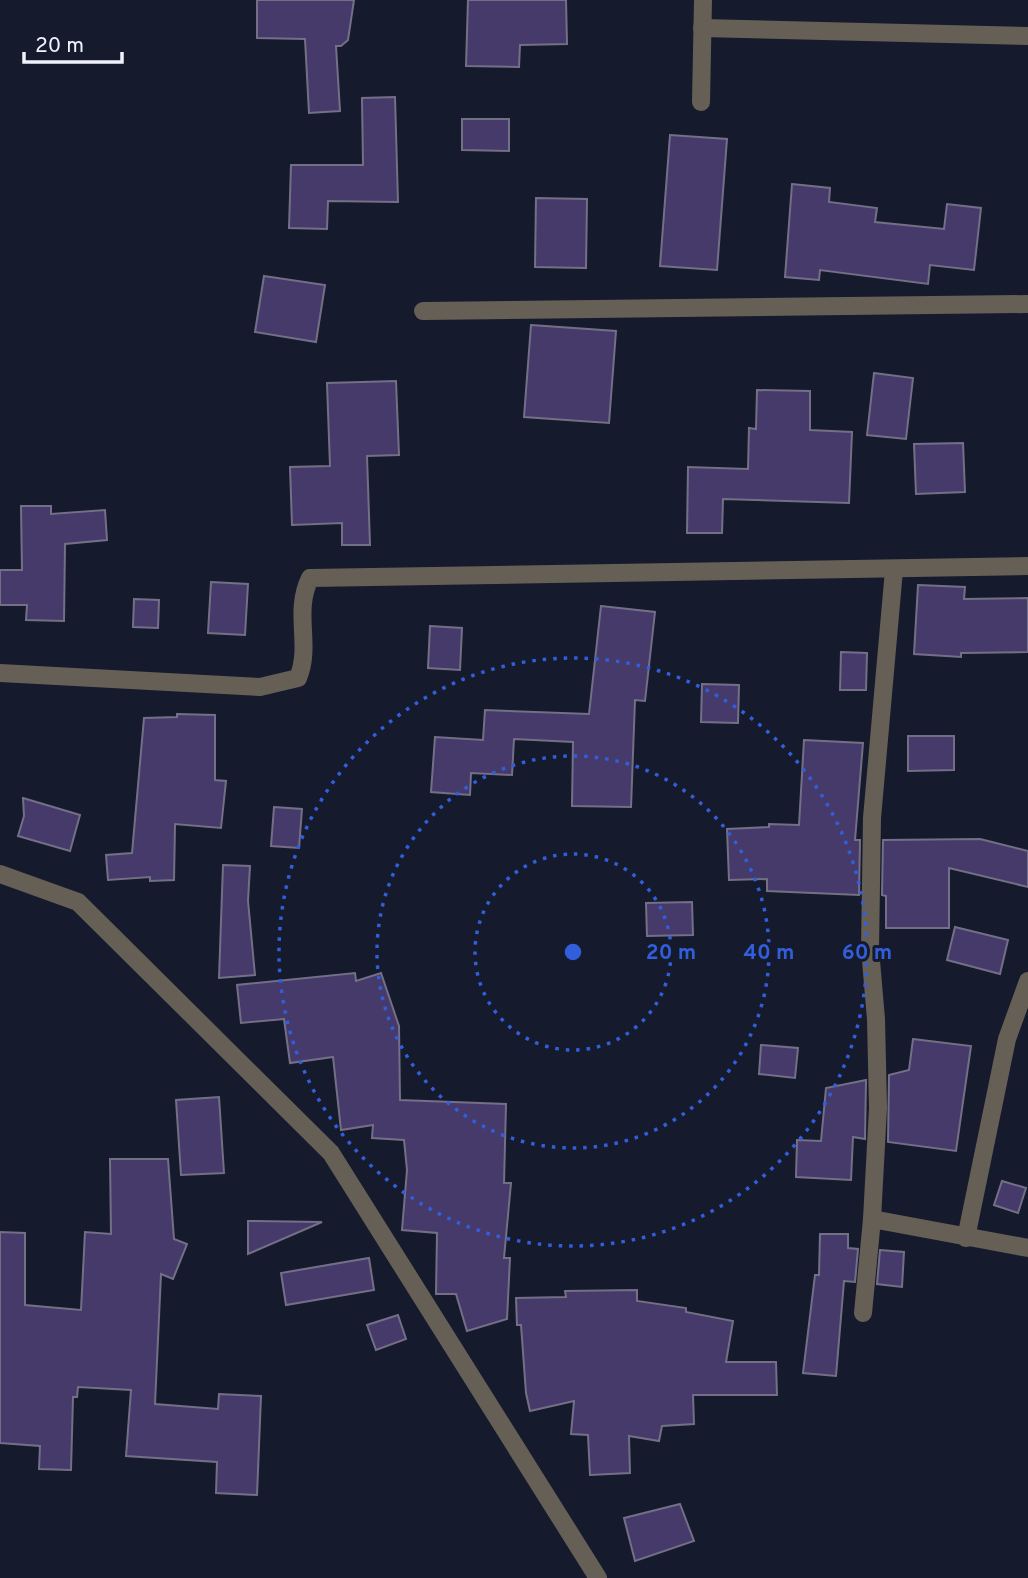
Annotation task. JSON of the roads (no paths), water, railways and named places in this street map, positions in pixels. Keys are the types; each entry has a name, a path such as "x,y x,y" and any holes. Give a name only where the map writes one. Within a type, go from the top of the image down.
{"street":[{"path":"701,102 703,0"},
{"path":"702,29 1028,36"},
{"path":"423,311 1028,304"},
{"path":"0,673 260,687 298,678 306,659 302,594 310,578 894,570 1028,565"},
{"path":"863,1314 878,1108 876,1019 870,949 872,818 894,570"},
{"path":"0,874 78,902 331,1153 598,1578"},
{"path":"966,1238 1007,1038 1028,981"},
{"path":"872,1219 1028,1248"}]}
